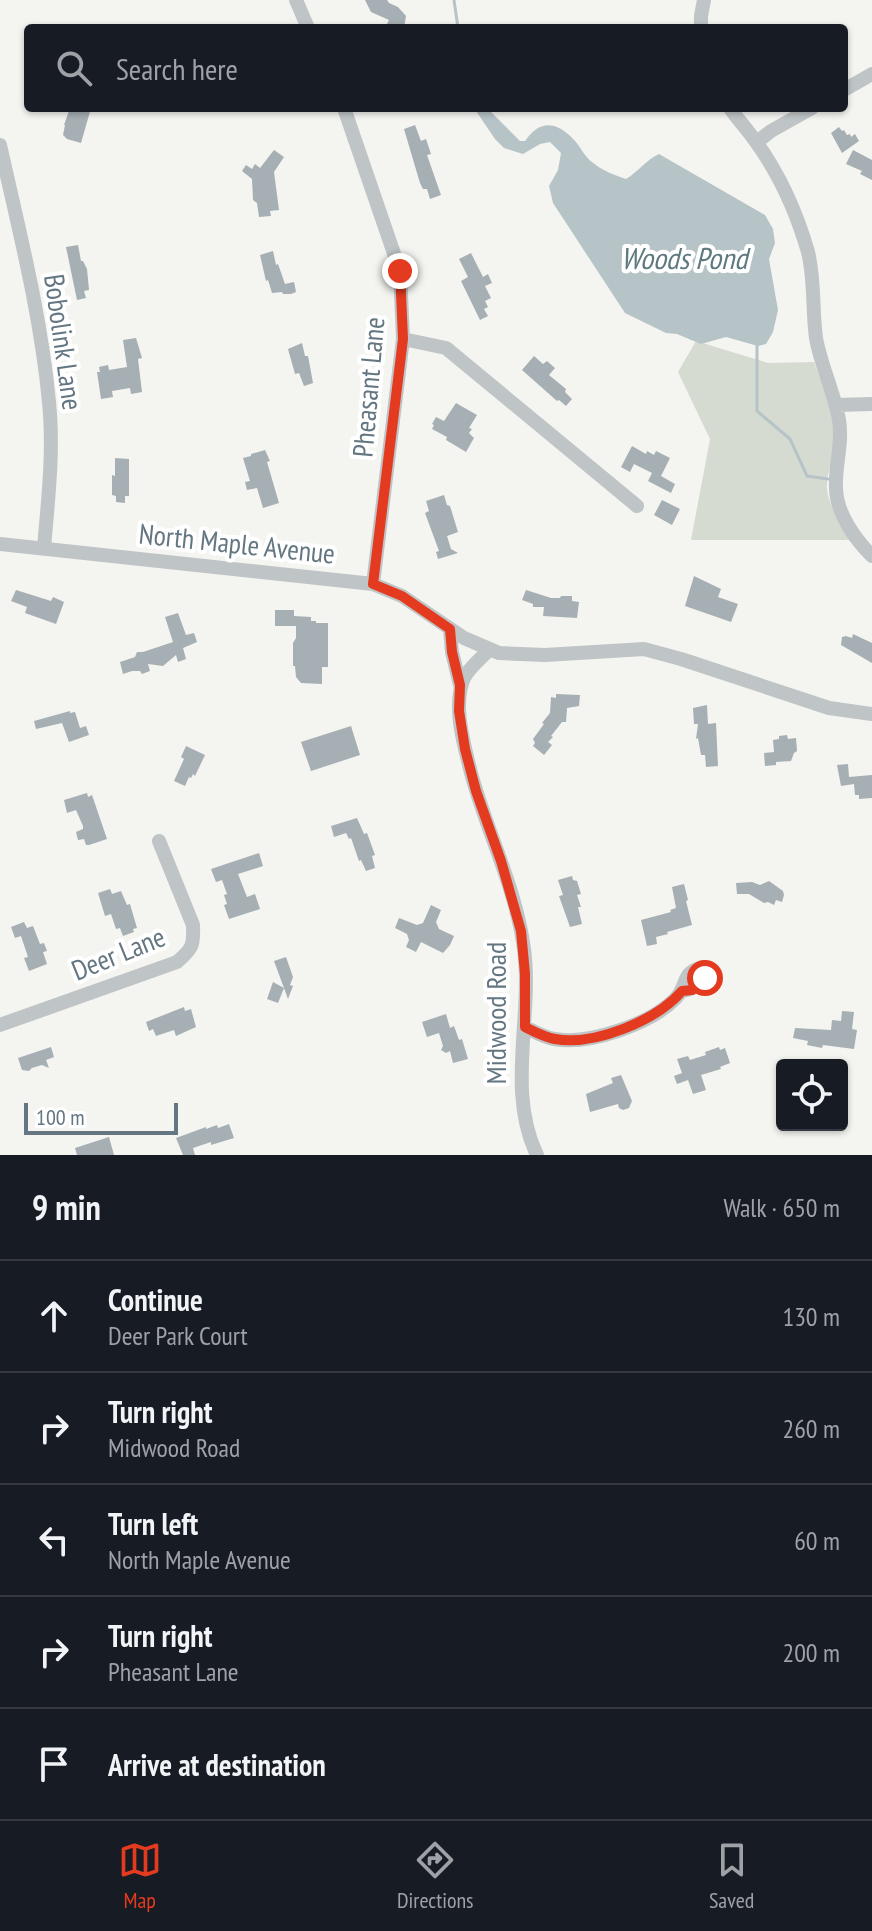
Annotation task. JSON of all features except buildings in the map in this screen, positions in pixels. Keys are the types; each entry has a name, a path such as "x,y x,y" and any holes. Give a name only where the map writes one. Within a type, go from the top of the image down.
{"street":[{"path":"296,0 306,24"},
{"path":"701,24 704,0"},
{"path":"848,88 872,74"},
{"name":"Pheasant Lane","path":"345,112 400,271 403,339 373,584"},
{"path":"733,112 757,142 791,202 808,252 812,269 816,340 839,422 837,498 841,513 872,556"},
{"path":"757,142 805,112"},
{"name":"Bobolink Lane","path":"0,145 34,299 49,403 51,462 44,548"},
{"path":"403,339 446,348 637,506"},
{"path":"836,405 872,404"},
{"name":"North Maple Avenue","path":"0,544 373,584 402,596 464,638 489,650 545,655 644,649 829,708 872,714"},
{"name":"Midwood Road","path":"450,629 460,685 459,711 465,749 521,931 525,974 521,1096 528,1136 537,1155"},
{"path":"460,685 466,673 489,650"},
{"name":"Deer Lane","path":"0,1025 177,962 190,950 194,939 193,925 159,841"},
{"path":"525,1027 543,1037 557,1040 598,1036 659,1011 682,991"}],"shaded area":[{"path":"696,341 768,363 814,362 833,420 835,446 827,490 831,505 851,540 691,540 710,439 678,372"}],"water":[{"name":"Woods Pond","path":"477,112 491,112 520,141 525,141 543,126 563,130 596,165 626,179 659,154 765,215 773,229 775,243 769,259 778,310 773,332 766,344 758,346 726,337 701,344 666,333 625,313 553,203 549,186 558,170 561,153 550,142 523,154 504,148"}],"waterway":[{"path":"454,0 457,24"},
{"path":"757,345 757,411 790,439 807,476 828,479"}],"route":[{"path":"400,271 403,339 373,584 402,596 450,629 460,685 459,711 465,749 521,931 525,1027 543,1037 557,1040 598,1036 659,1011 682,991 692,990 705,978"}]}
